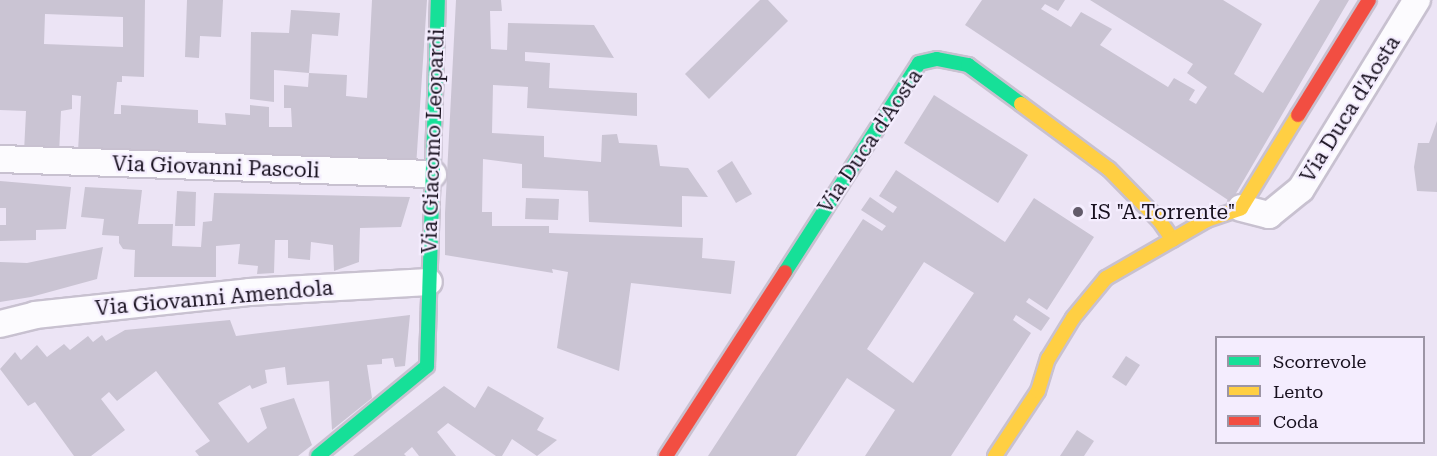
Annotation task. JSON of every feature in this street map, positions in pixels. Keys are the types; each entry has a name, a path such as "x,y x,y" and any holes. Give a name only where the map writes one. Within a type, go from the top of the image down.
{"street":[{"name":"Via Giacomo Leopardi","path":"318,456 390,399 427,366 438,0"},
{"name":"Via Duca d'Aosta","path":"1369,0 1241,208 1269,215 1301,189 1417,0"},
{"name":"Via Duca d'Aosta","path":"666,456 919,63 937,59 968,65 1109,170 1159,220 1173,240"},
{"name":"Via Giovanni Pascoli","path":"0,159 433,174"},
{"path":"995,456 1038,391 1048,359 1072,318 1106,278 1207,220 1241,208"},
{"name":"Via Giovanni Amendola","path":"0,324 35,315 249,292 429,282"}],"building":[{"path":"0,0 145,0 144,77 122,76 122,82 117,82 114,114 121,114 121,105 198,110 198,123 226,125 225,113 250,115 250,105 269,107 269,127 292,127 291,108 284,108 284,85 308,87 309,73 347,75 346,96 367,98 372,0 427,0 416,167 78,151 81,96 72,95 72,109 61,111 59,154 24,152 26,111 0,110","holes":["45,14 123,17 123,47 44,44"]},
{"path":"187,0 223,0 221,37 200,36 199,58 185,57"},
{"path":"456,0 501,0 502,11 490,11 491,49 507,50 508,23 594,25 614,58 525,52 525,61 550,63 549,88 637,93 637,116 527,108 528,87 493,85 492,133 544,136 544,157 601,162 602,135 617,134 619,143 657,145 660,166 688,168 708,197 682,196 682,227 589,222 588,191 522,188 522,164 483,159 482,212 492,212 492,226 549,226 549,233 703,238 702,258 735,261 731,294 631,283 619,371 557,348 568,272 552,269 553,273 445,255 445,213"},
{"path":"760,0 768,0 788,21 709,99 685,74"},
{"path":"982,0 1065,0 1058,11 1045,4 1041,9 1071,27 1081,12 1112,29 1100,45 1168,87 1174,78 1195,90 1189,100 1196,104 1207,87 1187,73 1193,64 1090,0 1223,0 1262,24 1234,74 1263,93 1320,0 1349,0 1231,202 965,25"},
{"path":"291,10 340,13 338,36 312,34 309,73 274,70 274,102 250,99 251,32 289,33"},
{"path":"934,95 1028,155 998,203 904,143"},
{"path":"1437,121 1437,192 1417,191 1414,167 1418,143 1429,143"},
{"path":"732,161 752,194 736,203 717,171"},
{"path":"896,170 1005,242 1034,198 1094,237 1047,310 1029,298 1026,302 1050,318 1041,331 1016,315 1013,320 1031,333 951,456 865,456 895,410 847,378 796,456 708,456 863,219 882,231 886,226 861,210 870,197 893,213 897,207 879,196","holes":["924,262 974,293 913,383 867,349"]},
{"path":"0,181 71,187 66,229 36,230 36,240 0,241 0,225 6,225 6,208 0,208"},
{"path":"85,187 142,190 138,224 173,224 172,246 201,247 203,222 212,221 214,193 410,197 401,227 360,228 359,262 334,271 333,245 311,242 310,260 288,258 288,240 275,240 274,273 257,274 258,266 238,264 240,244 216,246 216,277 134,277 135,250 123,249 119,243 119,236 102,235 104,219 81,217"},
{"path":"177,191 196,192 195,226 175,226"},
{"path":"526,198 559,199 558,220 525,219"},
{"path":"103,247 97,279 31,297 0,302 0,262 27,263"},
{"path":"410,315 405,366 395,367 393,358 382,359 382,364 367,365 372,398 332,430 329,381 287,385 285,367 265,370 267,383 252,389 250,385 218,403 248,443 267,428 260,408 294,398 312,445 298,456 199,456 195,451 210,441 156,371 117,401 109,392 101,399 125,430 91,456 74,456 35,402 28,406 0,369 15,352 21,360 37,345 47,357 64,344 70,350 88,336 93,342 102,335 106,341 125,330 230,320 236,336"},
{"path":"1126,356 1140,365 1126,386 1112,377"},
{"path":"444,386 475,408 488,386 544,418 537,430 557,440 537,456 512,439 502,456 496,456 448,423 437,432 456,456 419,456 412,447 404,454 406,456 353,456"},
{"path":"1077,430 1094,441 1084,456 1060,456"}],"traffic: fast":[{"path":"318,456 427,366 438,0"},
{"path":"785,272 919,63 937,59 968,65 1021,104"}],"traffic: slow":[{"path":"1021,104 1109,169 1159,220 1173,240"},
{"path":"995,456 1038,391 1048,359 1073,318 1106,278 1207,220 1241,208 1298,115"}],"traffic: jam":[{"path":"1298,115 1369,0"},
{"path":"666,456 785,272"}],"place":[{"name":"IS \"A.Torrente\"","path":"1078,212"}]}
